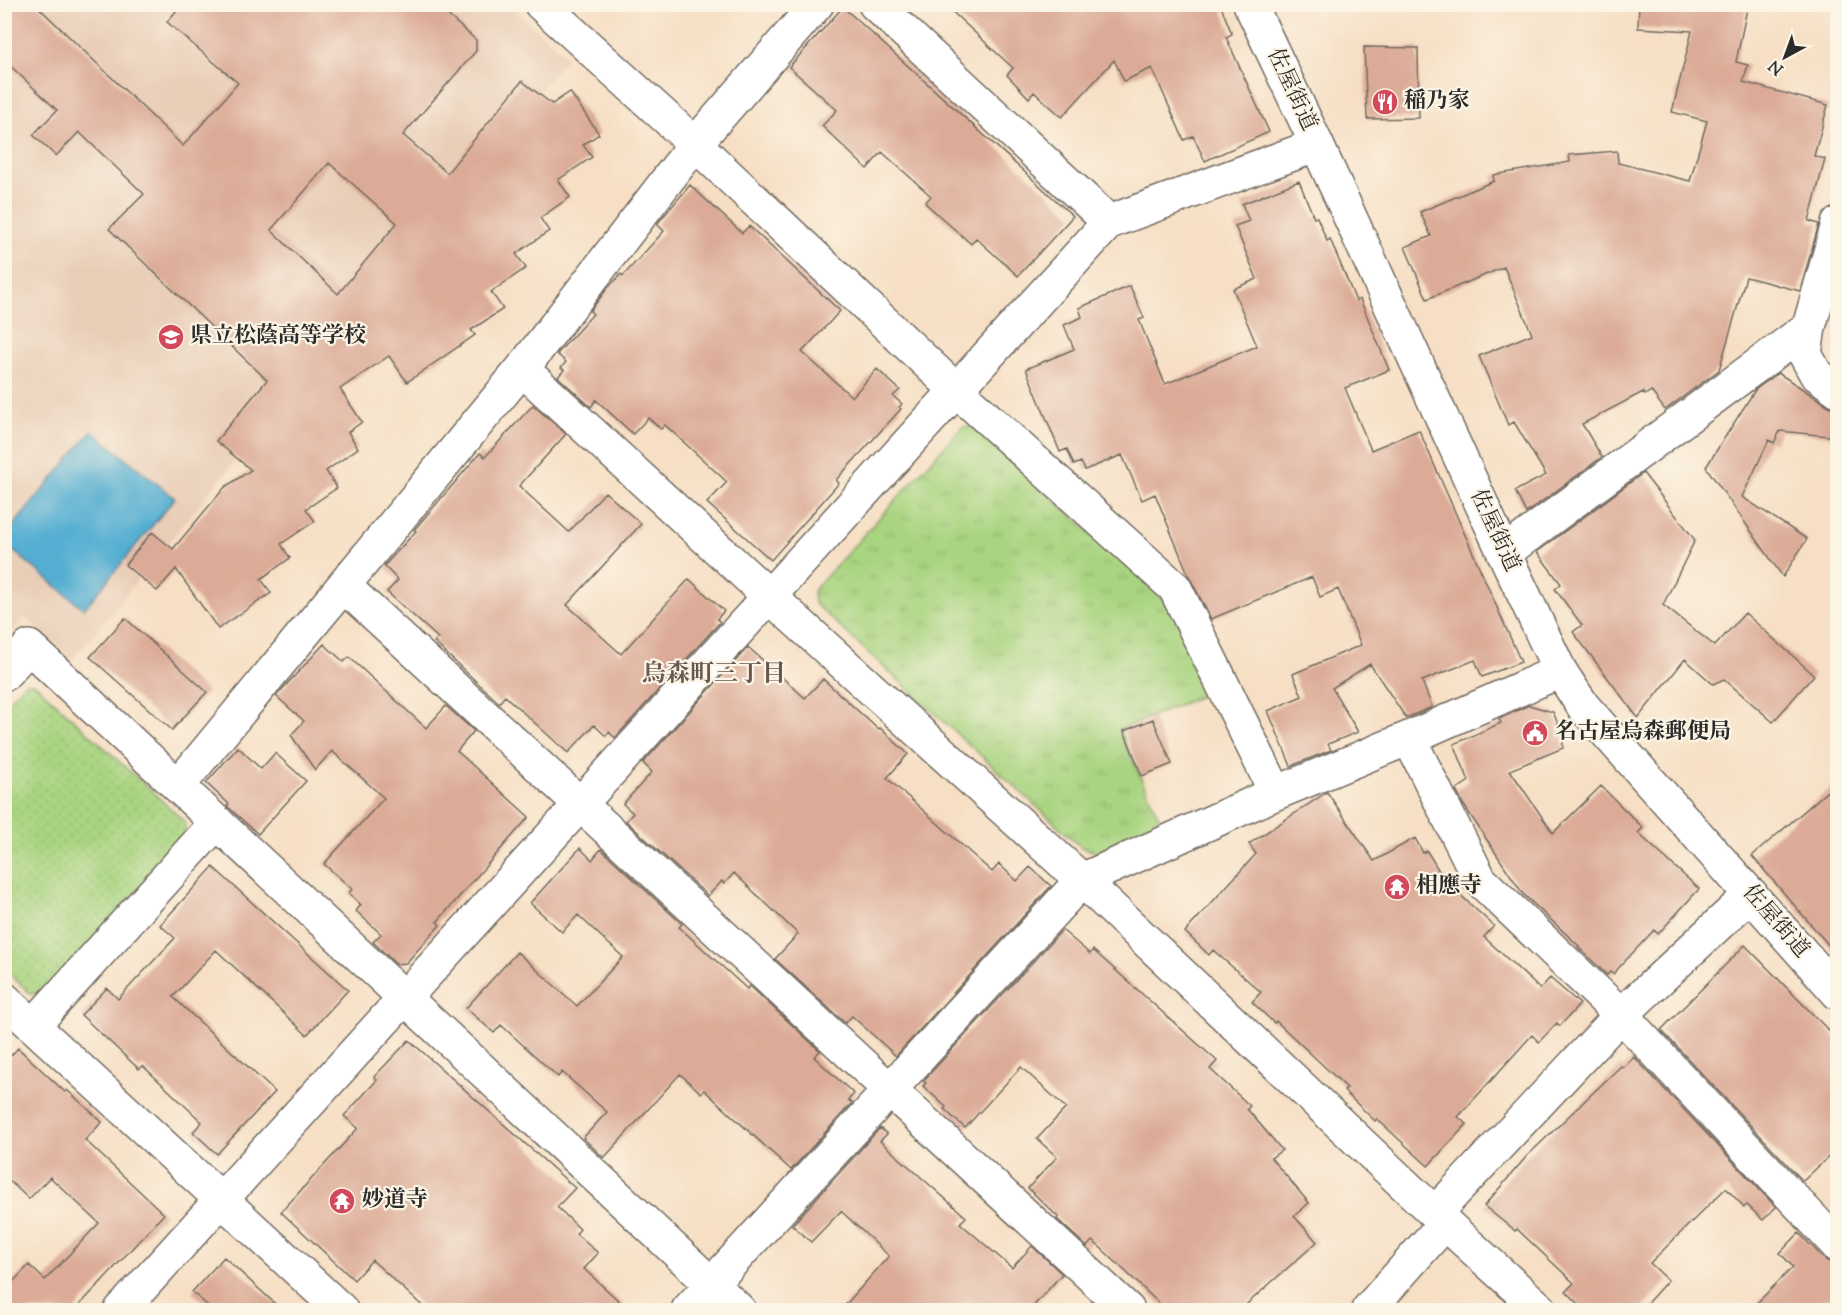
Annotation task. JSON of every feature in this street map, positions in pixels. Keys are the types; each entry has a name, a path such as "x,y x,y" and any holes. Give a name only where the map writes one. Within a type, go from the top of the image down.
{"street":[{"path":"541,4 695,144 956,390 1176,588 1276,793"},
{"path":"178,786 522,369 695,144 817,4"},
{"path":"875,4 1109,222"},
{"name":"佐屋街道","path":"1250,4 1560,671 1583,706 1838,993"},
{"path":"121,1311 1109,222 1317,145"},
{"path":"1838,224 1809,327 1805,354 1816,374 1838,390"},
{"path":"1504,553 1809,327"},
{"path":"522,369 1082,880 1541,1311"},
{"path":"344,586 1128,1311"},
{"path":"4,674 29,646 739,1311"},
{"path":"688,1311 1082,880 1276,793 1409,738 1560,671"},
{"path":"1409,738 1480,880 1621,1015 1838,1246"},
{"path":"33,1026 217,822"},
{"path":"1368,1311 1440,1218 1621,1015 1751,894"},
{"path":"4,999 340,1311"}],"shaded area":[{"name":"県立松蔭高等学校","path":"5,5 509,5 567,57 72,660 25,617 5,639"}],"green space":[{"path":"962,427 972,427 1155,590 1174,611 1210,692 1119,730 1163,826 1099,853 1081,847 814,603 813,591"},
{"path":"25,683 34,683 185,822 186,837 46,992 31,994 5,970 5,705"}],"water":[{"path":"92,431 175,498 84,609 5,544 4,537"}],"building":[{"path":"4,4 35,4 183,146 238,83 167,22 182,4 435,4 476,40 476,51 403,135 447,173 522,81 552,104 570,92 599,134 583,145 592,157 558,180 570,197 540,218 549,231 516,254 526,268 491,292 503,309 471,330 475,335 407,382 389,356 340,389 362,422 348,432 358,448 326,471 337,488 306,509 315,521 281,544 290,558 261,579 271,593 218,629 176,569 157,591 125,565 152,532 173,549 225,487 251,470 216,441 267,380 109,229 144,194 79,132 56,156 33,135 57,110 4,60","holes":["329,163 397,223 338,294 271,230"]},
{"path":"944,4 1220,4 1232,34 1226,37 1269,132 1205,161 1193,136 1184,140 1152,68 1124,81 1114,60 1062,117 1034,92 1029,98 1007,75 1013,68"},
{"path":"1639,4 1748,4 1736,62 1748,65 1743,82 1828,105 1814,156 1825,159 1809,221 1819,224 1800,291 1746,277 1719,370 1665,410 1651,391 1645,395 1643,392 1582,424 1602,457 1526,513 1515,491 1546,475 1514,422 1508,425 1479,356 1532,334 1504,267 1427,299 1405,247 1431,236 1420,212 1494,181 1493,175 1570,162 1569,155 1617,151 1618,163 1690,181 1707,121 1672,112 1692,31 1638,28"},
{"path":"843,7 1073,216 1018,276 976,238 971,244 925,203 931,196 882,152 867,169 822,126 837,110 789,67"},
{"path":"1364,47 1418,48 1419,118 1367,119"},
{"path":"1299,181 1314,218 1317,217 1327,241 1330,239 1356,301 1360,299 1389,370 1345,388 1371,450 1419,430 1521,662 1482,677 1475,660 1422,681 1432,707 1406,718 1370,664 1332,688 1358,732 1328,744 1331,750 1291,766 1268,711 1302,696 1293,674 1361,645 1338,589 1320,597 1312,577 1211,619 1189,576 1155,494 1142,500 1122,455 1085,470 1081,462 1074,465 1067,449 1060,452 1026,369 1074,349 1064,325 1082,317 1079,308 1130,286 1144,318 1139,320 1165,384 1257,346 1233,289 1257,279 1235,226 1249,221 1242,204"},
{"path":"690,185 742,233 749,226 840,311 802,352 852,397 877,369 900,390 893,396 902,404 899,407 901,409 836,480 839,483 771,560 707,503 727,482 665,425 661,429 648,418 633,434 596,400 591,407 558,377 564,370 561,368 566,362 557,354 593,314 590,311 607,289 621,274 623,276 664,231 657,224"},
{"path":"1778,373 1838,412 1838,437 1780,431 1774,443 1769,440 1742,497 1807,539 1783,577 1706,467 1755,390"},
{"path":"533,405 566,434 519,486 569,532 605,492 641,524 567,605 621,654 689,579 724,611 717,619 720,622 615,738 609,732 606,736 594,725 568,753 505,696 499,703 434,642 438,638 387,592 398,580 384,566 480,453 485,457"},
{"path":"1643,473 1695,540 1663,605 1715,646 1745,613 1814,675 1773,722 1724,679 1713,684 1685,659 1638,718 1573,632 1582,625 1555,589 1561,584 1537,552"},
{"path":"125,618 207,692 172,730 90,657"},
{"path":"324,644 344,662 349,657 426,728 446,706 474,731 457,751 529,817 437,922 440,925 406,963 396,964 373,942 381,934 356,911 361,905 349,893 352,889 324,864 384,798 332,751 315,770 291,735 304,721 276,696"},
{"path":"748,647 805,698 823,679 878,729 880,728 908,754 887,778 992,872 999,864 1017,881 1030,867 1051,886 896,1056 852,1016 845,1023 775,959 798,934 734,873 724,884 722,881 708,896 626,821 633,813 623,804 652,772 643,763"},
{"path":"1529,705 1553,712 1563,736 1563,748 1510,770 1553,833 1601,786 1643,828 1638,833 1699,889 1658,934 1654,930 1613,974 1610,972 1607,975 1523,894 1456,790 1469,781 1454,744 1501,723 1499,719"},
{"path":"1153,719 1172,764 1142,776 1124,731"},
{"path":"238,747 261,769 275,753 306,781 258,834 206,783"},
{"path":"1838,782 1838,956 1752,856"},
{"path":"1327,792 1374,861 1415,838 1423,853 1427,851 1445,881 1494,926 1484,937 1540,989 1550,978 1580,1004 1560,1026 1557,1023 1539,1042 1532,1035 1458,1117 1467,1124 1428,1166 1377,1119 1375,1121 1344,1091 1347,1088 1276,1021 1274,1023 1252,1002 1261,992 1213,950 1209,955 1185,932 1256,854 1249,844"},
{"path":"580,848 592,860 601,849 682,924 679,927 747,989 750,986 820,1051 814,1057 854,1094 848,1100 852,1103 791,1170 704,1090 701,1093 680,1074 604,1158 583,1138 607,1112 562,1072 558,1077 501,1025 494,1033 466,1008 517,952 577,1006 623,957 578,915 562,932 530,903"},
{"path":"213,867 348,990 307,1035 216,950 173,997 275,1092 217,1154 193,1132 202,1122 143,1066 139,1069 81,1015 107,988 118,999 175,938 160,925"},
{"path":"1062,930 1090,954 1093,950 1217,1061 1210,1069 1250,1106 1247,1109 1282,1150 1271,1158 1309,1203 1294,1216 1317,1242 1239,1311 1167,1311 1101,1248 1092,1241 1087,1247 1028,1188 1057,1157 1037,1139 1066,1108 1021,1067 965,1128 923,1086 926,1083 923,1081"},
{"path":"1745,945 1838,1040 1838,1148 1803,1181 1661,1030"},
{"path":"409,1040 575,1188 557,1207 580,1229 576,1234 598,1253 584,1269 630,1311 428,1311 372,1260 354,1280 281,1212 358,1128 344,1116 377,1080 374,1077"},
{"path":"18,1048 65,1092 67,1090 102,1122 85,1140 164,1214 76,1309 78,1311 4,1311 4,1291 29,1265 45,1280 99,1223 50,1177 29,1199 4,1176 4,1063"},
{"path":"1634,1057 1776,1207 1763,1220 1747,1205 1744,1207 1726,1188 1650,1263 1668,1280 1640,1311 1586,1311 1566,1291 1574,1283 1517,1229 1515,1231 1484,1206 1527,1156 1621,1066 1623,1068"},
{"path":"880,1128 887,1134 880,1141 966,1217 960,1223 1012,1268 1032,1246 1062,1274 1029,1311 840,1311 889,1256 841,1211 811,1242 792,1225"},
{"path":"1799,1233 1824,1259 1832,1264 1838,1264 1838,1311 1749,1311 1793,1267 1780,1253"},
{"path":"224,1257 283,1311 214,1311 192,1292"}],"place":[{"name":"稲乃家","path":"1385,102"},
{"name":"県立松蔭高等学校","path":"171,337"},
{"name":"名古屋烏森郵便局","path":"1535,733"},
{"name":"相應寺","path":"1397,887"},
{"name":"妙道寺","path":"342,1201"}],"district":[{"name":"烏森町三丁目","path":"714,675"}]}
